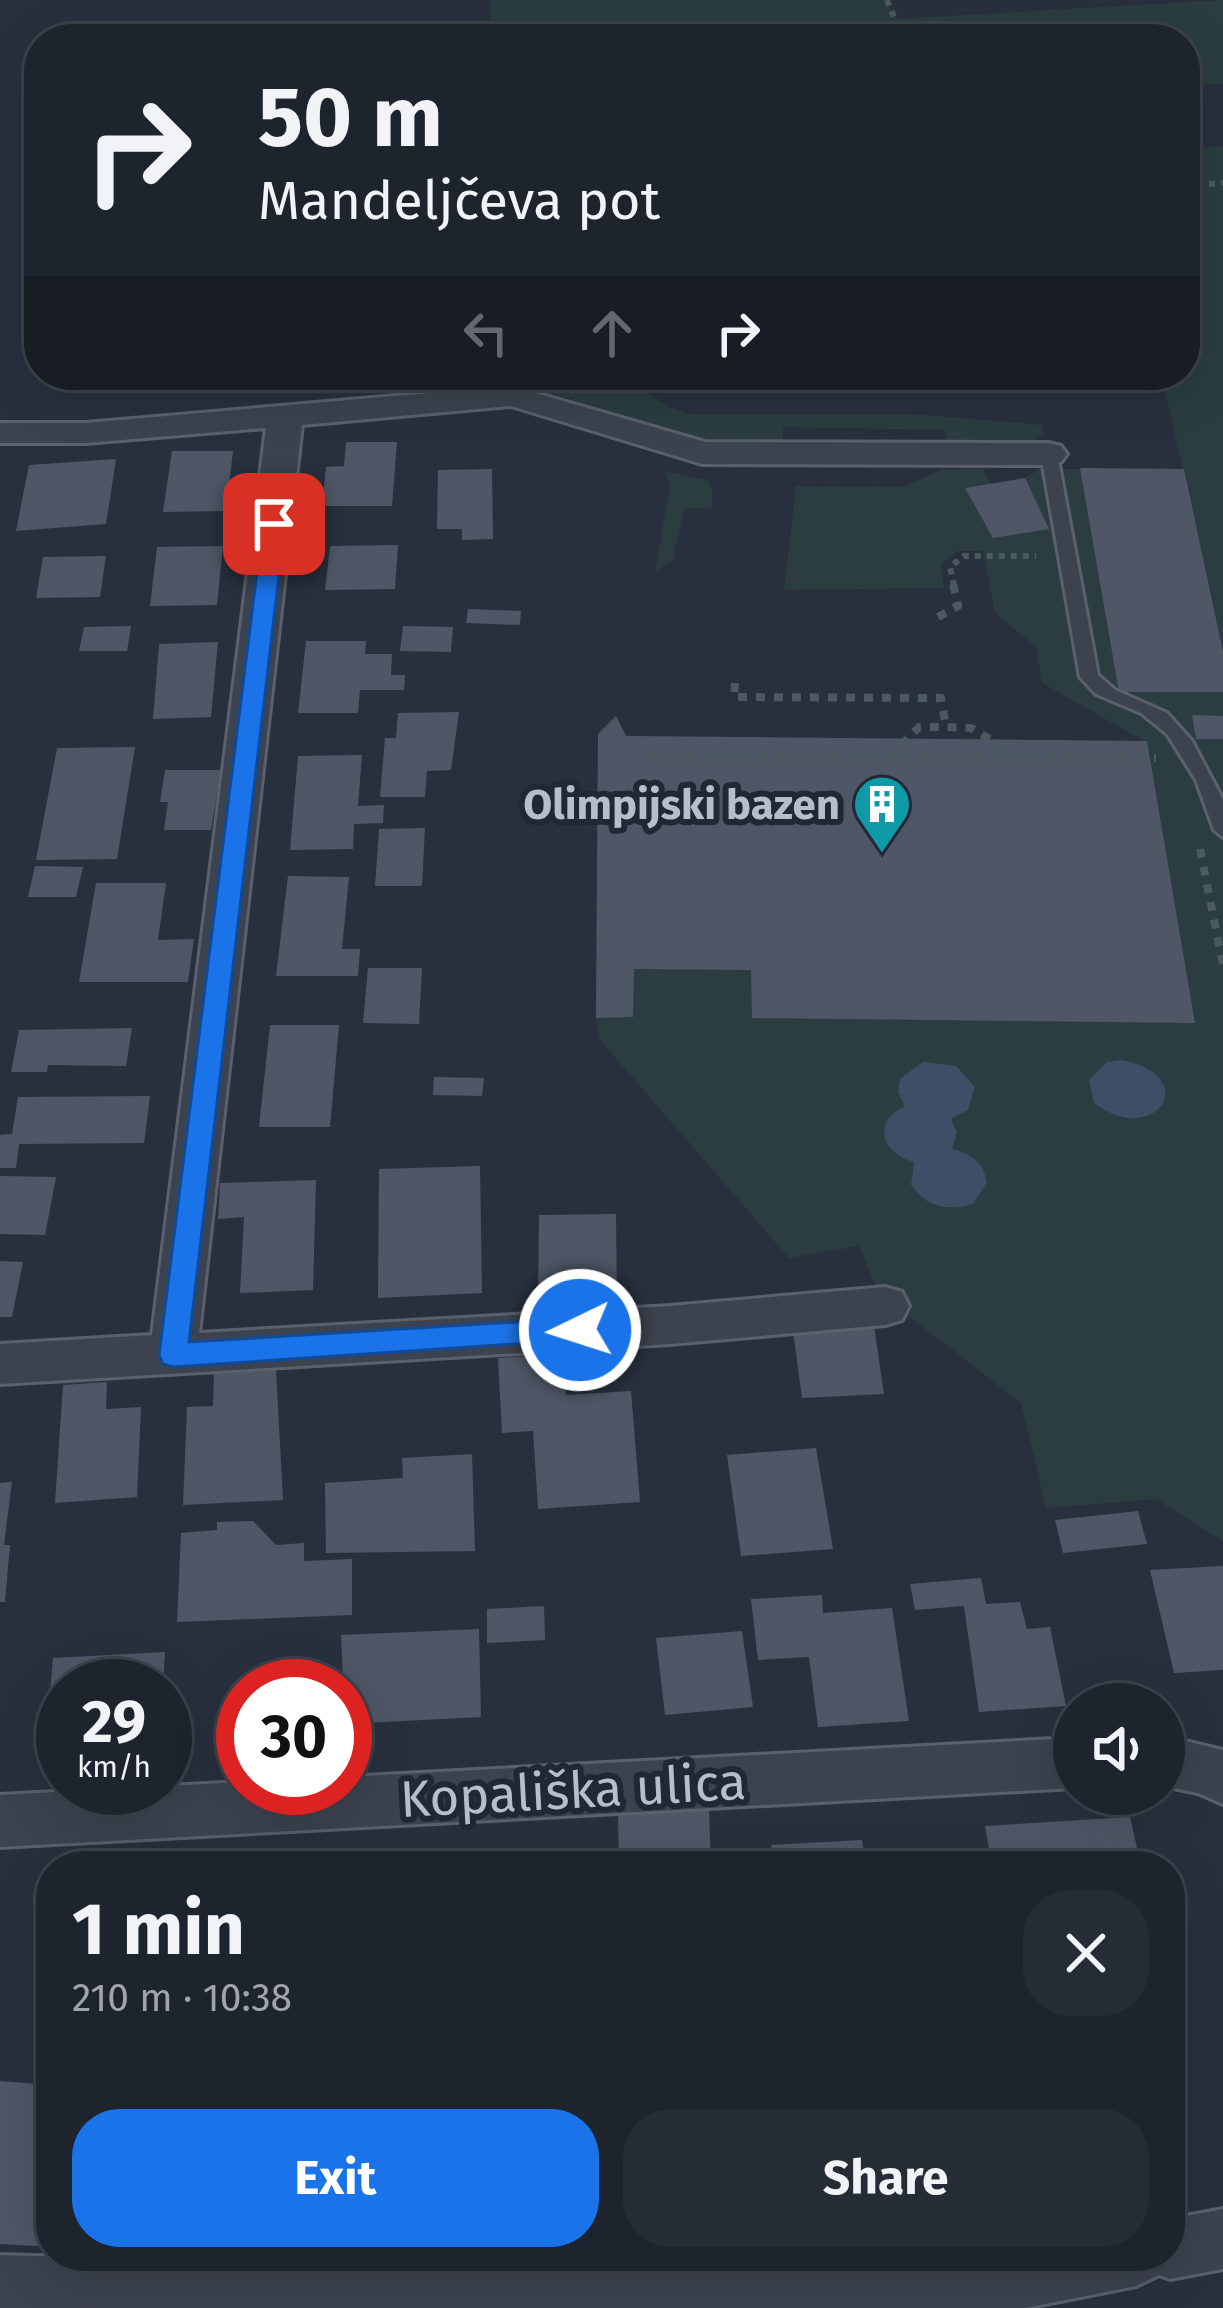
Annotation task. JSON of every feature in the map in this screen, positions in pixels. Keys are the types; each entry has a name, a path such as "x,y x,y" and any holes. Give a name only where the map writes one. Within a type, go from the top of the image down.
{"street":[{"path":"0,433 86,433 511,395 702,453 1049,454"},
{"path":"173,1355 285,418"},
{"path":"0,1364 670,1325 885,1306"},
{"name":"Kopališka ulica","path":"0,1821 1053,1764"},
{"path":"1185,1765 1210,1770 1223,1779"},
{"path":"1185,2246 1223,2239"},
{"path":"0,2286 235,2300 610,2306 951,2300 1073,2271"}],"lane":[{"path":"1049,454 1089,677 1106,697 1152,711 1190,752 1217,800 1223,830"}],"path":[{"path":"938,616 958,606 950,566 964,556 1067,556"},
{"path":"735,683 734,697 940,698 946,727"},
{"path":"890,758 919,727 970,728 1020,758"},
{"path":"650,758 1170,758"},
{"path":"1199,845 1223,965"}],"shaded area":[{"path":"491,0 886,0 897,19 1223,0 1223,84 1200,85 1200,24 490,24"},
{"path":"1223,146 1223,1541 1156,1499 1046,1508 1021,1403 910,1317 889,1318 859,1246 789,1258 600,1040 596,1018 598,734 616,716 627,736 1144,741 1042,683 1036,647 995,613 983,551 958,551 941,563 944,588 784,590 796,486 903,487 941,470 983,469 991,484 1024,478 1041,469 1183,469 1165,390 1200,390 1200,147"},
{"path":"543,390 648,390 665,405 689,414 913,414 1043,425 1042,434 1029,445 948,446 945,430 783,427 783,444 693,438"},
{"path":"665,471 709,481 713,493 711,509 684,508 673,560 655,572 670,486"}],"water":[{"path":"1122,1060 1161,1080 1162,1105 1151,1114 1116,1115 1094,1103 1089,1080 1107,1062"},
{"path":"923,1062 956,1066 975,1087 968,1110 951,1119 957,1132 952,1149 975,1160 987,1182 973,1204 946,1207 924,1199 911,1185 914,1162 894,1152 885,1137 888,1120 905,1106 898,1092 900,1079"}],"building":[{"path":"346,442 397,442 392,506 322,506 326,467 344,466"},
{"path":"172,451 233,451 226,511 163,512"},
{"path":"116,459 106,524 16,531 29,465"},
{"path":"1080,468 1184,469 1223,652 1223,692 1119,692"},
{"path":"492,469 493,539 462,540 462,529 437,529 438,470"},
{"path":"1025,478 1049,529 993,538 965,488"},
{"path":"398,545 395,589 325,590 330,546"},
{"path":"223,546 217,605 150,606 157,547"},
{"path":"106,556 100,597 36,598 43,557"},
{"path":"468,609 521,611 520,625 466,623"},
{"path":"131,626 127,651 79,651 84,627"},
{"path":"403,626 453,627 451,652 400,651"},
{"path":"306,641 366,641 365,654 392,654 391,675 405,675 404,690 360,690 358,713 298,713"},
{"path":"218,642 211,717 153,719 159,644"},
{"path":"459,712 451,770 427,771 425,797 380,797 385,738 396,738 398,713"},
{"path":"1192,715 1223,716 1223,739 1196,739"},
{"name":"Olimpijski bazen","path":"616,716 626,736 1147,741 1195,1023 752,1018 751,970 634,969 633,1017 596,1018 598,734"},
{"path":"135,747 117,859 36,860 57,748"},
{"path":"362,755 358,806 384,805 383,823 354,824 353,849 290,850 298,756"},
{"path":"165,770 221,770 211,830 164,830 168,802 160,802"},
{"path":"425,828 422,886 375,886 379,829"},
{"path":"35,866 83,867 76,897 28,897"},
{"path":"288,876 349,877 342,949 360,949 358,976 276,976"},
{"path":"96,883 166,883 158,940 194,939 188,982 79,982"},
{"path":"368,968 422,968 419,1024 363,1023"},
{"path":"270,1025 339,1025 330,1127 259,1127"},
{"path":"132,1028 126,1066 48,1065 47,1072 11,1072 19,1030"},
{"path":"434,1077 484,1078 482,1096 433,1095"},
{"path":"150,1096 144,1143 19,1144 16,1168 0,1168 0,1135 12,1134 18,1097"},
{"path":"480,1166 482,1293 378,1298 379,1169"},
{"path":"0,1176 56,1177 45,1235 0,1234"},
{"path":"316,1180 313,1290 240,1293 244,1217 218,1219 220,1183"},
{"path":"616,1214 617,1303 538,1304 539,1215"},
{"path":"0,1261 23,1262 12,1317 0,1317"},
{"path":"873,1319 884,1394 802,1398 792,1323"},
{"path":"563,1354 566,1395 631,1391 640,1502 538,1509 533,1431 502,1433 498,1358"},
{"path":"276,1370 283,1500 183,1505 187,1407 213,1406 214,1374"},
{"path":"107,1382 106,1409 141,1407 137,1497 55,1503 63,1385"},
{"path":"816,1448 833,1549 741,1556 727,1455"},
{"path":"472,1454 475,1551 326,1553 325,1483 403,1478 402,1458"},
{"path":"12,1482 4,1545 10,1545 5,1602 0,1602 0,1483"},
{"path":"1138,1511 1147,1544 1063,1553 1055,1520"},
{"path":"253,1521 276,1545 304,1543 304,1561 352,1559 352,1615 177,1622 181,1533 217,1530 217,1522"},
{"path":"1223,1566 1223,1670 1174,1673 1150,1570"},
{"path":"981,1578 986,1604 1020,1602 1027,1629 1050,1627 1061,1683 1053,1683 1053,1707 979,1712 964,1606 915,1610 910,1584"},
{"path":"822,1595 823,1613 892,1608 909,1721 818,1727 809,1657 758,1660 751,1599"},
{"path":"544,1606 545,1640 487,1643 487,1609"},
{"path":"479,1629 481,1717 372,1723 372,1659 342,1659 341,1635"},
{"path":"742,1631 753,1707 665,1715 656,1638"},
{"path":"165,1652 165,1659 53,1658"},
{"path":"709,1810 710,1851 619,1851 618,1812"},
{"path":"1130,1817 1138,1851 989,1851 985,1826"},
{"path":"862,1840 864,1851 772,1851 771,1845"},
{"path":"420,1848 420,1851 356,1850"},
{"path":"0,2081 36,2084 36,2246 0,2244"}],"place":[{"name":"Olimpijski bazen","path":"882,855"}],"route":[{"path":"274,524 173,1355 580,1330"}]}
